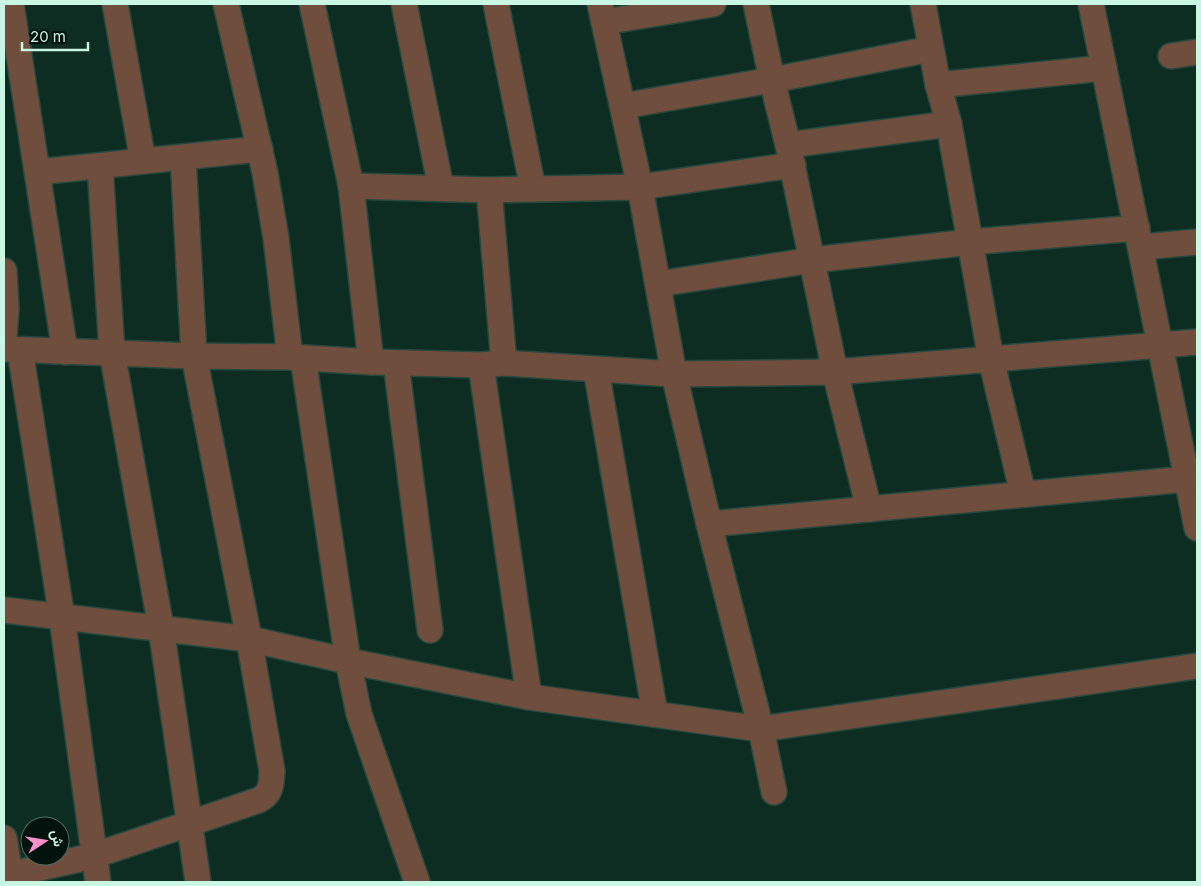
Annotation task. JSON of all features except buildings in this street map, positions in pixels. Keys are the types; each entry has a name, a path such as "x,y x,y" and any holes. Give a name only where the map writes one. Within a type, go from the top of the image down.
{"street":[{"path":"11,4 65,352"},
{"path":"115,4 143,161"},
{"path":"226,4 260,149 348,661 359,714 417,882"},
{"path":"312,4 351,186 371,362"},
{"path":"404,4 440,188"},
{"path":"496,4 534,189"},
{"path":"713,4 602,13 640,187 674,374 709,524 761,729 774,792"},
{"path":"756,4 772,80 791,155 836,372 869,509"},
{"path":"923,4 938,85 949,124 991,359 1023,494"},
{"path":"1092,4 1197,528"},
{"path":"623,106 772,80 931,48"},
{"path":"1171,56 1197,52"},
{"path":"938,85 1104,68"},
{"path":"351,186 489,190 640,187 949,124"},
{"path":"38,172 260,149"},
{"path":"4,838 8,877 93,856 259,800 266,796 270,789 272,770 249,639 194,356 183,157"},
{"path":"100,166 112,352 162,628 198,882"},
{"path":"489,190 492,364 529,697"},
{"path":"658,284 813,260 970,242 1139,238 1197,242"},
{"path":"4,272 9,346 62,618 98,882"},
{"path":"9,346 65,352 296,358 396,363 492,364 674,374 836,372 1197,342"},
{"path":"396,363 430,630"},
{"path":"596,369 655,714"},
{"path":"709,524 1187,479"},
{"path":"4,610 249,639 529,697 761,729 1197,666"}]}
